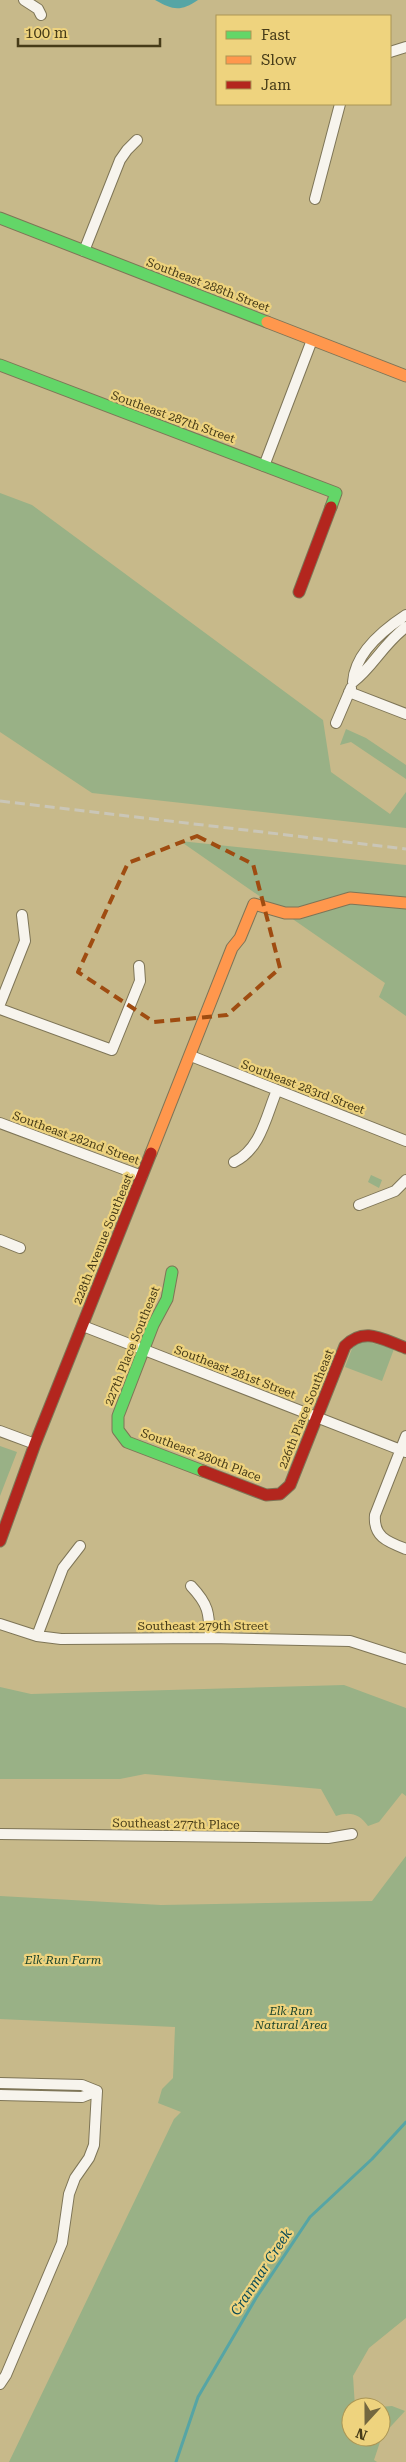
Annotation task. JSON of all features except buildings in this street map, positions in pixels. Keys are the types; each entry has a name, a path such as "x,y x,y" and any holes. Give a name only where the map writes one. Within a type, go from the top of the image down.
{"street":[{"path":"24,0 38,8 41,15"},
{"path":"391,52 406,47"},
{"path":"315,199 340,105"},
{"path":"84,251 120,160 137,140"},
{"name":"Southeast 288th Street","path":"0,218 406,376"},
{"path":"264,466 312,340"},
{"name":"Southeast 287th Street","path":"0,365 336,493 299,592"},
{"path":"336,723 351,687 354,670 368,649 392,624 406,615"},
{"path":"351,687 387,643 406,627"},
{"path":"351,687 406,714"},
{"name":"228th Avenue Southeast","path":"0,1541 35,1444 191,1056 232,948 240,938 254,904 270,910 299,913 350,898 406,902"},
{"path":"0,1004 25,941 22,915"},
{"path":"0,1009 112,1050 140,981 139,966"},
{"name":"Southeast 283rd Street","path":"191,1056 406,1141"},
{"path":"234,1162 246,1156 255,1146 277,1090"},
{"name":"Southeast 282nd Street","path":"0,1123 142,1176"},
{"path":"359,1206 395,1191 406,1180"},
{"path":"0,1240 20,1248"},
{"name":"227th Place Southeast","path":"118,1430 118,1416 153,1325 167,1299 172,1272"},
{"name":"Southeast 281st Street","path":"83,1326 403,1451"},
{"name":"226th Place Southeast","path":"280,1494 290,1485 345,1346 358,1335 372,1335 406,1348"},
{"name":"Southeast 280th Place","path":"118,1430 127,1442 266,1495 280,1494"},
{"path":"0,1431 35,1444"},
{"path":"406,1436 403,1451 375,1515 375,1529 387,1542 406,1549"},
{"path":"37,1636 63,1568 80,1546"},
{"path":"190,1586 203,1599 208,1610 210,1638"},
{"name":"Southeast 279th Street","path":"0,1624 37,1636 61,1639 210,1638 350,1641 406,1659"},
{"name":"Southeast 277th Place","path":"0,1834 318,1838 352,1834"},
{"path":"0,2083 82,2085 97,2091"},
{"path":"0,2096 82,2097 97,2091"},
{"path":"0,2384 6,2375 62,2243 69,2194 75,2178 89,2158 94,2145 97,2091"}],"highlighted area":[{"path":"197,836 253,864 280,968 227,1015 154,1022 78,972 128,863"}],"green space":[{"path":"0,493 32,505 323,720 331,772 390,814 406,792 406,828 92,793 0,732"},
{"path":"346,729 366,738 406,765 406,779 351,742 340,745"},
{"path":"180,841 406,865 406,1016 379,997 385,983"},
{"path":"371,1175 382,1180 379,1188 368,1182"},
{"path":"361,1340 394,1349 382,1381 345,1367 353,1346"},
{"path":"0,1446 17,1452 0,1496"},
{"path":"344,1685 406,1708 406,1796 402,1793 379,1822 368,1826 358,1816 346,1814 336,1816 321,1789 145,1774 120,1779 0,1779 0,1687 31,1694"},
{"path":"406,1856 406,2318 369,2348 353,2376 354,2397 341,2397 341,2447 378,2447 374,2460 377,2462 9,2462 174,2119 181,2112 158,2103 162,2089 173,2078 175,2027 0,2019 0,1896 161,1905 372,1901"},
{"path":"391,2406 405,2411 391,2426"}],"water":[{"path":"155,0 198,0 181,8 172,8"}],"waterway":[{"name":"Cranmar Creek","path":"176,2462 198,2397 256,2298 310,2217 372,2159 406,2122"}],"railway":[{"path":"0,801 406,849"}],"traffic: fast":[{"path":"0,218 267,322"},
{"path":"0,365 336,493 331,507"},
{"path":"172,1272 167,1299 153,1325 118,1416 118,1430 127,1442 203,1471"}],"traffic: slow":[{"path":"267,322 406,376"},
{"path":"151,1153 232,948 240,938 254,904 285,913 299,913 350,898 406,903"}],"traffic: jam":[{"path":"299,592 331,507"},
{"path":"0,1541 35,1444 151,1153"},
{"path":"203,1471 266,1495 280,1494 290,1485 345,1346 352,1340 360,1337 374,1336 406,1348"}],"park label":[{"name":"Elk Run Farm","path":"63,1960"},
{"name":"Elk Run Natural Area","path":"291,2018"}]}
